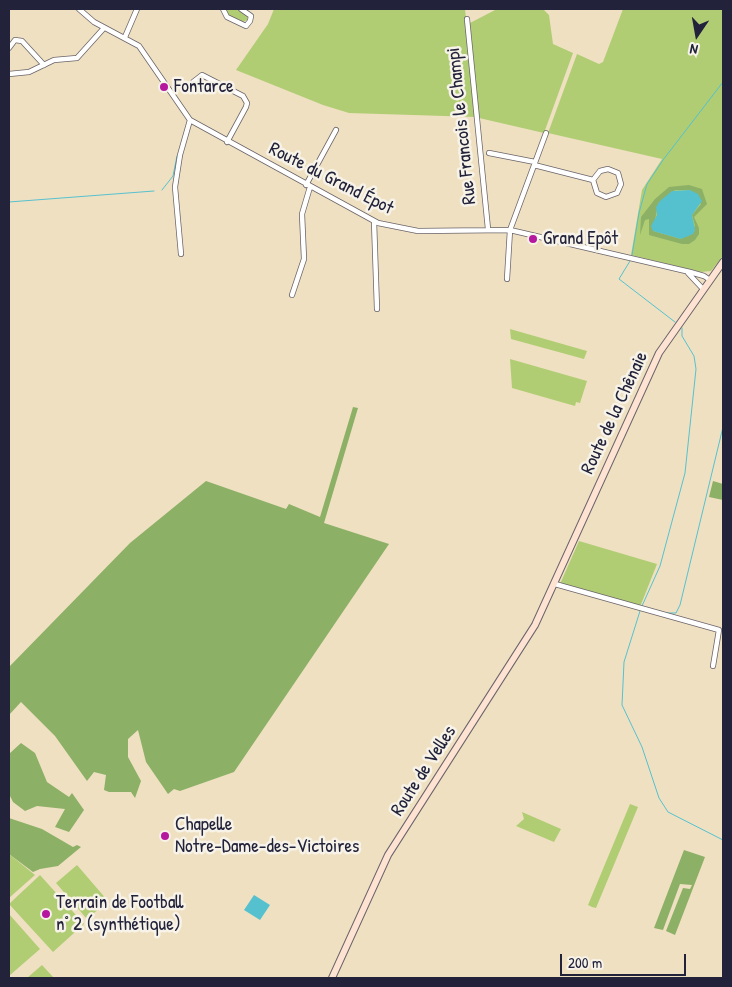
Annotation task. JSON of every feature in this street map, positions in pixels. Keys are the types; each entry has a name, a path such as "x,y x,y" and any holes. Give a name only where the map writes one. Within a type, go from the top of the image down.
{"main road":[{"name":"Route de la Chênaie","path":"554,586 650,370 670,334 723,262"},
{"name":"Route de Velles","path":"332,978 388,855 522,647 554,586"}],"street":[{"name":"Route du Grand Épot","path":"79,9 104,28 125,37 144,51 190,120 374,222 390,227 418,230 510,230 684,271 704,276 710,280"},
{"path":"125,37 137,9"},
{"path":"223,9 227,17 246,26 251,16 241,9"},
{"name":"Rue Francois le Champi","path":"467,19 488,229"},
{"path":"9,74 30,72 54,60 77,58 104,28"},
{"path":"9,48 15,40 22,41 44,65"},
{"path":"193,82 202,75 243,96 246,107 227,142"},
{"path":"181,254 175,186 180,155 190,120"},
{"path":"292,295 304,259 302,214 308,186 336,130"},
{"path":"506,279 510,230 546,133"},
{"path":"489,153 593,180"},
{"path":"608,169 618,173 621,184 617,193 606,197 597,193 593,180 600,171 608,169"},
{"path":"374,222 377,309"},
{"path":"684,271 695,278 703,290"},
{"path":"554,586 719,630 713,666"}],"green space":[{"path":"225,9 238,9 248,15 247,20 243,22 228,15"},
{"path":"274,9 465,9 476,117 349,113 323,105 236,70 268,24"},
{"path":"497,9 543,9 549,15 553,44 573,53 544,133 479,118 470,23"},
{"path":"623,9 723,9 723,256 711,271 701,272 631,255 642,190 662,159 548,133 577,54 599,64 603,62"},
{"path":"689,185 702,189 707,204 694,217 699,228 699,234 689,244 682,244 649,235 649,219 645,220 640,235 641,217 655,199 669,187","holes":["675,190 690,190 701,204 692,215 695,226 681,239 653,231 658,204"]},
{"path":"510,329 587,351 584,359 511,339"},
{"path":"510,359 587,381 580,403 576,402 575,406 512,388"},
{"path":"353,407 358,408 324,523 389,544 234,772 180,791 174,789 168,794 146,762 138,730 128,739 128,757 141,781 135,798 131,792 109,792 104,790 106,775 94,772 87,781 55,736 21,702 9,715 9,667 130,543 206,481 286,509 289,504 320,517"},
{"path":"713,481 723,484 723,500 709,497"},
{"path":"579,541 657,564 640,607 560,584"},
{"path":"21,743 35,753 47,782 69,797 72,793 84,810 69,832 55,827 65,809 37,806 25,811 13,802 9,794 9,754"},
{"path":"630,804 638,807 596,908 592,907 588,905"},
{"path":"522,812 561,829 554,842 516,826 524,819"},
{"path":"9,818 42,829 73,847 77,845 81,847 58,866 33,872 9,854"},
{"path":"684,850 705,857 675,935 666,931 683,888 690,889 692,885 680,884 663,930 654,928"},
{"path":"9,854 35,875 9,898"},
{"path":"77,865 108,901 87,919 56,883"},
{"name":"Terrain de Football n° 2 (synthétique)","path":"40,875 84,924 53,952 9,904"},
{"path":"9,914 40,949 9,976"},
{"path":"42,965 54,978 27,978"}],"water":[{"path":"690,190 698,194 702,201 692,215 695,230 693,234 681,239 653,231 651,226 657,215 656,207 660,201 672,191"},
{"path":"254,895 270,905 260,920 244,910"}],"waterway":[{"path":"632,255 639,213 647,184 663,160 723,82"},
{"path":"162,190 173,176 177,156"},
{"path":"9,202 154,191"},
{"path":"630,261 619,279 675,322"},
{"path":"642,606 660,566 685,473 696,369 694,356 682,336 682,328"},
{"path":"667,613 676,613 680,605 723,427"},
{"path":"640,611 624,662 622,705 642,747 659,798 668,812 723,840"}],"place":[{"name":"Fontarce","path":"164,87"},
{"name":"Grand Epôt","path":"533,239"},
{"name":"Chapelle Notre-Dame-des-Victoires","path":"165,836"},
{"name":"Terrain de Football n° 2 (synthétique)","path":"46,914"}]}
